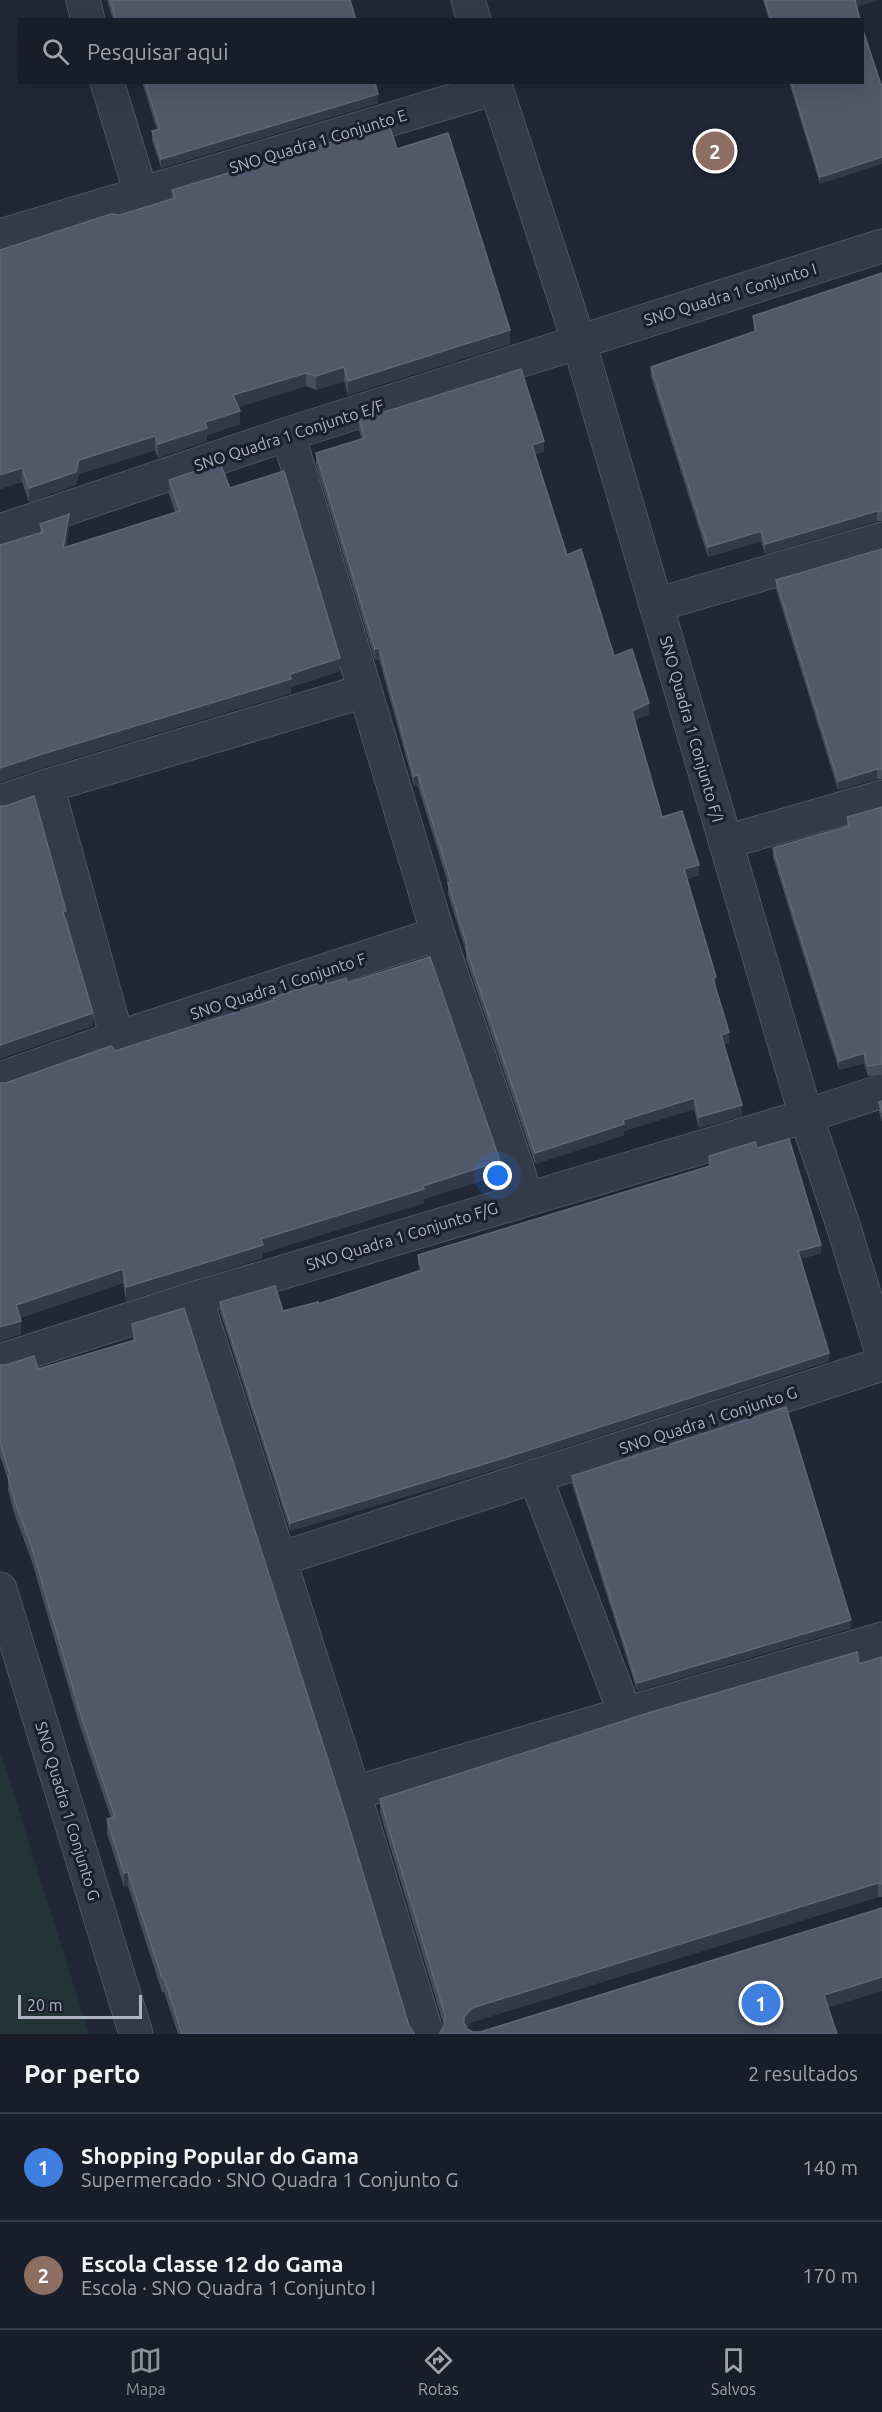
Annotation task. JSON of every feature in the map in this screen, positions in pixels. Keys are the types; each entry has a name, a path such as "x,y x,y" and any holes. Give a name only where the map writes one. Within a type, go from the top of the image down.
{"street":[{"path":"82,0 87,18"},
{"path":"468,0 473,18"},
{"path":"108,84 141,193"},
{"name":"SNO Quadra 1 Conjunto E","path":"0,236 494,85 579,342"},
{"name":"SNO Quadra 1 Conjunto I","path":"579,342 882,246"},
{"name":"SNO Quadra 1 Conjunto E/F","path":"0,531 288,434 579,342"},
{"name":"SNO Quadra 1 Conjunto F/I","path":"579,342 806,1116 843,1225 882,1352"},
{"path":"288,434 438,934 527,1198"},
{"path":"656,605 882,539"},
{"path":"0,802 364,691"},
{"path":"47,786 117,1038"},
{"path":"726,842 882,797"},
{"name":"SNO Quadra 1 Conjunto F","path":"0,1079 117,1038 438,934"},
{"name":"SNO Quadra 1 Conjunto F/G","path":"0,1361 196,1298 806,1116 882,1091"},
{"path":"196,1298 354,1793 427,2034"},
{"name":"SNO Quadra 1 Conjunto G","path":"280,1558 882,1364"},
{"path":"535,1476 625,1713"},
{"name":"SNO Quadra 1 Conjunto G","path":"0,1589 136,2034"},
{"path":"354,1793 882,1639"}],"shaded area":[{"path":"0,1750 89,2034 0,2034"}],"building":[{"path":"110,0 350,0 355,18 115,18"},
{"path":"765,0 855,0 860,18 770,18"},
{"path":"864,33 882,85 882,157 820,177 792,84 864,84"},
{"path":"146,84 376,84 378,94 161,159 152,131 160,129"},
{"path":"389,125 397,149 448,133 510,330 348,381 344,367 316,376 306,373 233,395 240,411 205,422 207,428 158,444 155,436 79,460 76,472 29,488 22,468 0,475 0,250 111,214 120,215 175,198 172,190"},
{"path":"882,273 882,511 765,544 761,531 708,547 651,367 756,331 753,316"},
{"path":"521,369 544,441 532,445 567,555 581,549 614,656 632,649 649,703 632,711 662,817 682,811 699,865 684,869 716,977 713,979 729,1032 721,1035 742,1105 699,1117 694,1098 623,1120 624,1124 535,1153 466,948 468,948 448,883 451,882 418,775 414,776 379,648 375,649 316,453 365,438 359,420"},
{"path":"220,463 230,488 284,471 340,658 290,674 291,679 0,768 0,545 43,532 40,524 69,514 63,548 180,511 169,480"},
{"path":"882,549 882,769 838,781 776,580"},
{"path":"34,796 66,911 63,912 93,1013 0,1045 0,806"},
{"path":"882,807 882,1064 868,1066 864,1053 839,1061 773,848 849,826 847,817"},
{"path":"430,957 500,1161 423,1186 424,1189 261,1239 263,1245 126,1287 123,1269 16,1305 21,1321 0,1327 0,1083 6,1083 111,1046 115,1051 326,981 327,984 346,978 347,983"},
{"path":"789,1139 821,1245 798,1251 829,1353 507,1457 290,1523 220,1302 275,1286 283,1311 318,1302 318,1304 422,1270 418,1255 710,1166 709,1156 755,1142 757,1148"},
{"path":"184,1308 344,1810 409,2026 415,2034 182,2034 128,1872 124,1873 107,1819 115,1817 79,1709 32,1548 8,1476 10,1475 0,1442 0,1365 34,1356 38,1369 135,1340 132,1324"},
{"path":"786,1407 851,1620 637,1683 572,1476"},
{"path":"857,1652 859,1664 882,1657 882,1884 878,1883 472,2008 464,2017 467,2029 480,2032 882,1908 882,1977 824,1995 837,2034 439,2034 445,2025 445,2015 380,1799 648,1713"}],"place":[{"name":"Escola Classe 12 do Gama","path":"715,151"},
{"name":"Shopping Popular do Gama","path":"761,2003"}]}
